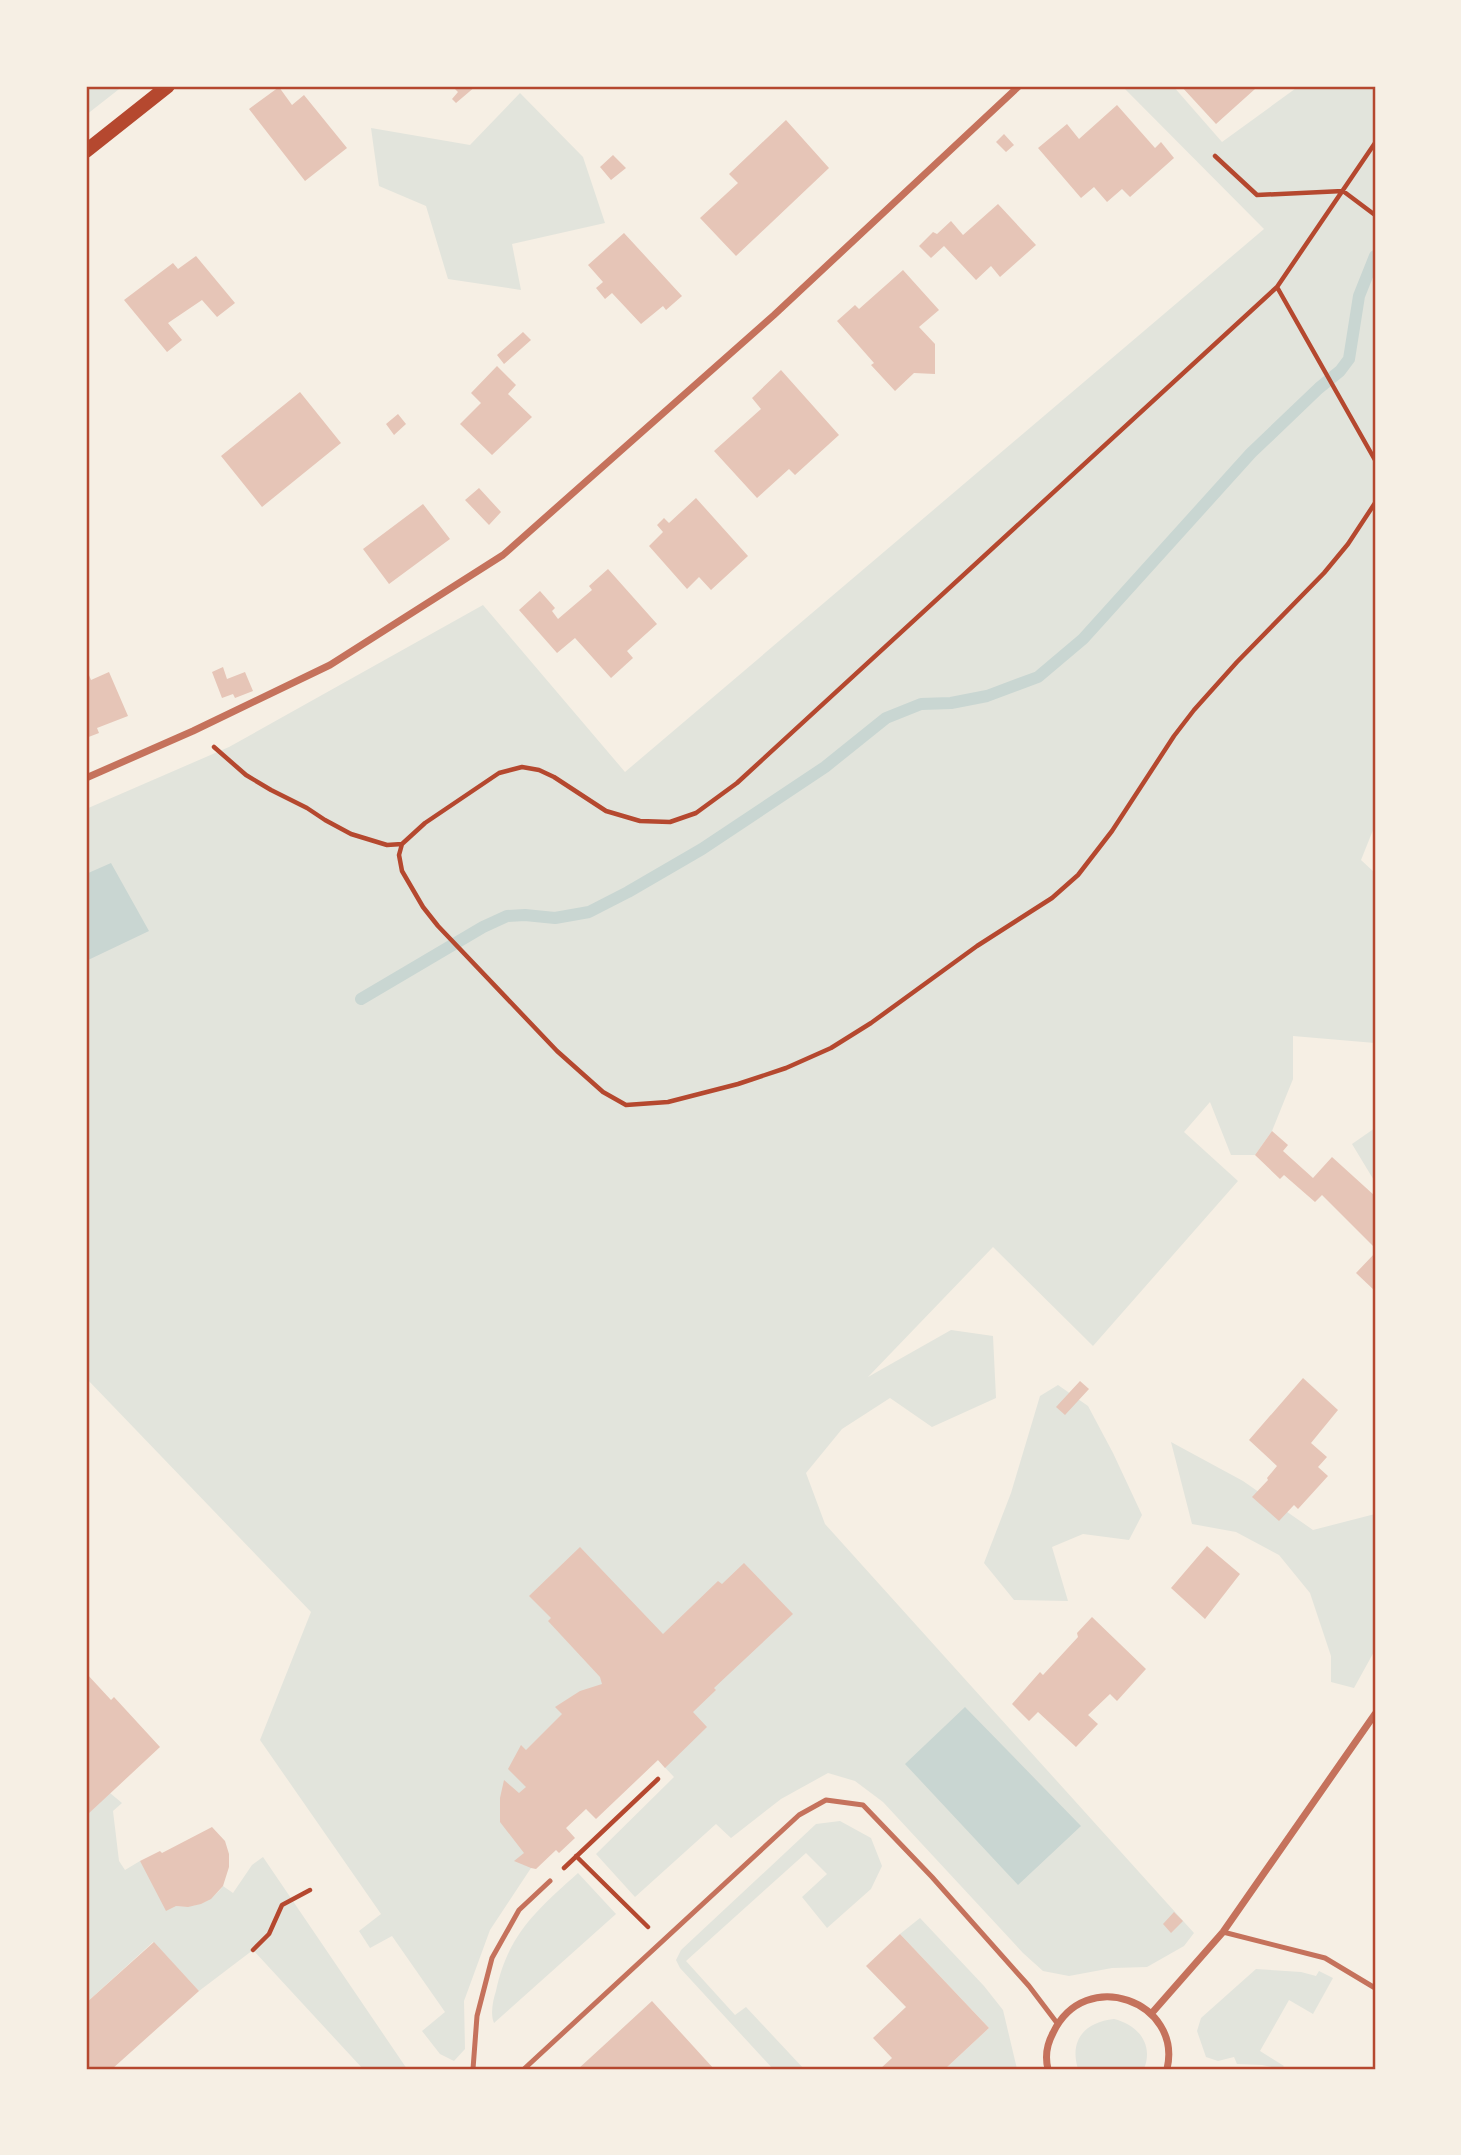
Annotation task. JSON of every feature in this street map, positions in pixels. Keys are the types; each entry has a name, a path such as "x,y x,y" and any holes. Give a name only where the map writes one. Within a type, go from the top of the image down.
{"main road":[{"path":"86,151 168,86"}],"street":[{"path":"86,778 193,731 330,665 503,555 774,314 1019,86"},
{"path":"1151,2014 1223,1932 1375,1714"},
{"path":"1048,2069 1048,2041 1057,2022 1077,2004 1103,1996 1121,1997 1151,2014 1161,2028 1167,2045 1167,2069"}],"lane":[{"path":"524,2069 799,1815 826,1800 863,1805 932,1877 1029,1986 1057,2022"},
{"path":"473,2069 477,2016 492,1958 519,1910 550,1881"},
{"path":"1223,1932 1325,1958 1375,1988"}],"path":[{"path":"1375,143 1277,286 737,783 696,813 670,822 640,821 606,811 554,777 539,771 522,768 499,773 425,823 402,844 399,855 402,871 423,907 442,930 557,1051 603,1092 626,1105 668,1102 786,1069 831,1048 871,1023 977,946 1052,898 1078,875 1112,831 1194,710 1324,573 1348,544 1375,503"},
{"path":"1215,156 1257,195 1343,191 1375,215"},
{"path":"1277,286 1375,460"},
{"path":"193,731 246,775 351,834 387,845 402,844"},
{"path":"550,1881 658,1779"},
{"path":"576,1856 662,1942"},
{"path":"253,1950 269,1934 282,1905 310,1890"}],"shaded area":[{"path":"86,86 123,86 86,115"},
{"path":"1122,86 1173,86 1222,142 1299,86 1375,86 1375,825 1361,860 1375,873 1375,1043 1293,1036 1293,1079 1272,1131 1255,1155 1231,1155 1210,1102 1184,1132 1238,1181 1093,1346 993,1247 868,1377 951,1330 993,1336 996,1398 932,1427 890,1398 842,1429 806,1473 825,1524 1194,1933 1184,1946 1147,1967 1112,1968 1069,1976 1043,1971 1023,1953 883,1802 855,1781 828,1773 781,1799 731,1838 716,1824 635,1897 596,1854 674,1777 658,1760 566,1767 531,1868 490,1930 464,2001 465,2049 454,2061 440,2054 422,2031 445,2012 392,1936 370,1948 359,1931 381,1914 260,1740 311,1612 86,1378 86,809 229,747 483,605 625,772 1264,229"},
{"path":"520,93 583,157 605,223 512,244 521,290 448,279 426,206 379,186 371,128 470,145"},
{"path":"111,863 149,931 86,961 86,874"},
{"path":"1375,1128 1375,1182 1352,1144"},
{"path":"1058,1385 1088,1406 1142,1515 1129,1540 1083,1534 1052,1547 1068,1601 1014,1600 984,1563 1011,1493 1040,1396"},
{"path":"1171,1442 1243,1481 1313,1530 1375,1514 1375,1650 1354,1688 1331,1682 1331,1656 1310,1593 1279,1555 1236,1532 1192,1524"},
{"path":"965,1707 1081,1826 1018,1885 905,1764"},
{"path":"110,1793 122,1803 113,1811 119,1861 125,1870 140,1861 176,1906 202,1903 223,1886 233,1893 252,1865 263,1857 407,2069 363,2069 253,1950 199,1991 153,1942 86,2003 86,1816"},
{"path":"840,1821 871,1838 882,1866 871,1889 827,1928 802,1897 827,1874 806,1853 686,1961 735,2015 746,2007 804,2069 773,2069 680,1968 676,1960 681,1950 816,1824"},
{"path":"578,1873 616,1914 494,2023 492,2011 501,1971 516,1938 537,1912"},
{"path":"920,1918 1003,2010 1017,2069 945,2069 989,2028 900,1934"},
{"path":"1256,1969 1301,1972 1316,1976 1319,1971 1333,1978 1313,2014 1289,2000 1260,2051 1284,2066 1281,2069 1237,2064 1234,2057 1218,2061 1206,2057 1197,2031 1201,2018"},
{"path":"1114,2019 1130,2026 1142,2037 1147,2051 1144,2069 1078,2069 1076,2049 1082,2034 1095,2024"}],"building":[{"path":"452,86 476,86 456,103 452,99 458,92"},
{"path":"1181,86 1252,86 1255,89 1216,124"},
{"path":"279,87 292,105 304,95 347,148 305,181 249,109"},
{"path":"1117,105 1155,148 1161,142 1174,158 1130,197 1122,189 1107,202 1094,187 1081,198 1038,148 1067,124 1079,139"},
{"path":"786,120 829,168 736,256 700,218 738,183 729,174"},
{"path":"1004,134 1014,145 1006,152 996,142"},
{"path":"613,155 626,168 611,180 600,167"},
{"path":"998,204 1036,245 1000,277 991,266 976,280 944,246 931,258 919,246 933,232 937,234 951,221 963,235"},
{"path":"624,233 682,296 666,310 663,306 641,324 612,293 605,299 596,288 603,282 588,265"},
{"path":"196,256 235,303 217,317 202,300 168,323 182,340 167,352 124,300 173,263 178,269"},
{"path":"903,270 939,310 919,327 935,344 935,374 914,373 895,391 837,321 855,305 859,309"},
{"path":"523,332 531,340 504,364 497,355"},
{"path":"497,366 516,385 508,394 532,417 492,455 460,424 481,403 471,393"},
{"path":"781,370 839,435 795,475 789,469 757,498 714,451 761,409 752,398"},
{"path":"300,392 341,443 262,507 221,456"},
{"path":"398,414 406,424 394,435 386,424"},
{"path":"479,488 501,512 489,525 465,500"},
{"path":"696,498 748,556 711,590 699,577 687,589 649,546 663,532 657,525 664,518 669,523"},
{"path":"423,504 450,539 389,584 363,549"},
{"path":"608,569 657,624 627,651 633,658 611,678 575,638 557,653 519,610 540,591 555,608 552,611 558,619 592,590 589,586"},
{"path":"223,667 227,679 245,672 253,691 235,698 233,694 222,698 212,672"},
{"path":"86,668 91,680 109,672 128,716 97,728 99,733 86,738"},
{"path":"1272,1131 1288,1145 1283,1151 1313,1178 1332,1157 1375,1196 1375,1248 1322,1195 1315,1202 1284,1175 1280,1179 1255,1155"},
{"path":"1375,1253 1375,1291 1356,1273"},
{"path":"1303,1378 1338,1410 1311,1443 1327,1457 1318,1467 1328,1476 1298,1509 1294,1505 1279,1521 1252,1497 1277,1466 1249,1440"},
{"path":"1080,1381 1089,1389 1065,1415 1056,1407"},
{"path":"1207,1546 1240,1574 1205,1619 1171,1588"},
{"path":"580,1547 663,1634 718,1581 722,1584 744,1563 793,1614 714,1688 716,1690 693,1712 707,1727 665,1768 658,1760 596,1819 586,1809 566,1828 575,1838 559,1853 556,1850 536,1869 514,1861 524,1853 500,1822 500,1798 504,1780 519,1793 526,1787 508,1769 521,1745 526,1750 562,1714 555,1707 580,1691 602,1684 600,1677 548,1621 551,1618 529,1596"},
{"path":"1092,1617 1146,1669 1117,1701 1110,1694 1088,1715 1098,1724 1076,1747 1038,1712 1029,1721 1012,1704 1040,1672 1043,1675 1078,1637 1077,1633"},
{"path":"86,1673 111,1700 114,1697 160,1747 86,1816"},
{"path":"212,1827 225,1841 229,1854 229,1867 223,1886 211,1899 201,1904 176,1906 166,1911 140,1861 160,1851 162,1853"},
{"path":"1174,1912 1183,1921 1171,1933 1163,1924"},
{"path":"900,1934 989,2028 945,2069 880,2069 892,2058 873,2038 906,2007 866,1966"},
{"path":"154,1942 199,1991 112,2069 86,2069 86,2003"},
{"path":"652,2001 714,2069 578,2069 614,2036"}],"waterway":[{"path":"361,999 483,927 507,916 555,918 589,912 628,892 702,849 825,767 886,718 921,704 951,703 987,696 1038,677 1083,639 1251,453 1340,371 1349,359 1359,296 1375,256"}]}
